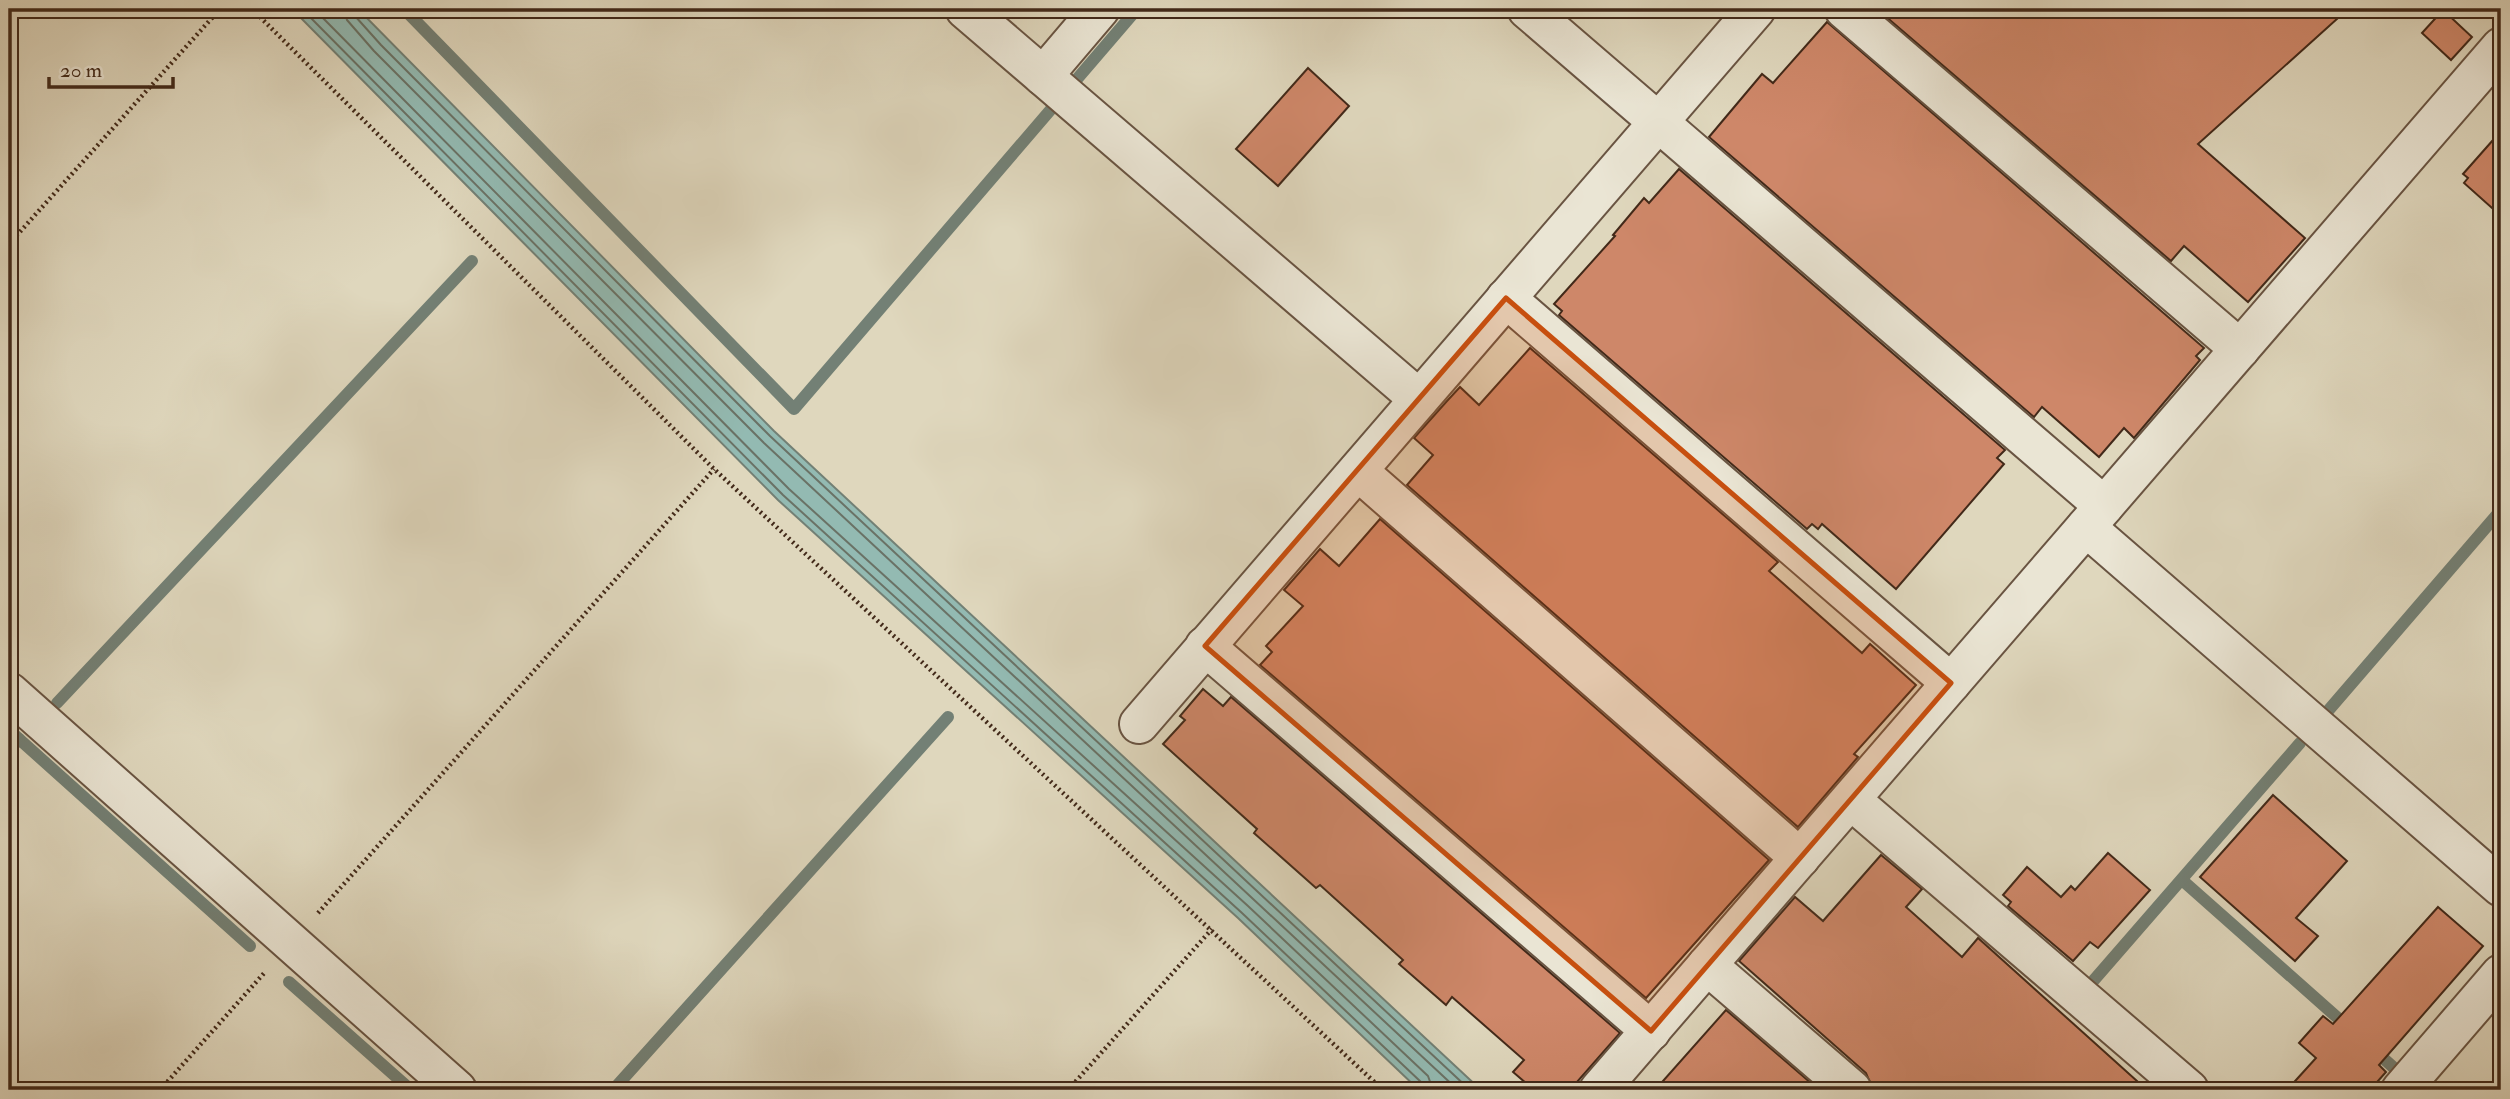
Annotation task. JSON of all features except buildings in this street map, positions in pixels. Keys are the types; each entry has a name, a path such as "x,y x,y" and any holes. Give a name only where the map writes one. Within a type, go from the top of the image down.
{"street":[{"path":"965,9 1419,399"},
{"path":"1056,88 1100,9"},
{"path":"1527,9 1659,122 2501,887"},
{"path":"1139,724 1756,9"},
{"path":"1844,9 2240,349"},
{"path":"1600,1090 2501,47"},
{"path":"1506,298 1951,683"},
{"path":"1358,471 1800,858"},
{"path":"1205,646 1651,1031"},
{"path":"9,692 457,1090"},
{"path":"1851,800 2189,1090"},
{"path":"1707,965 1852,1090"},
{"path":"2401,1090 2501,974"}],"path":[{"path":"9,244 220,9"},
{"path":"253,9 714,469 1383,1090"},
{"path":"160,1090 714,469"},
{"path":"1068,1090 1212,929"}],"highlighted area":[{"path":"1506,298 1951,683 1651,1031 1205,646"}],"water":[{"path":"292,9 358,9 774,431 1481,1090 1419,1090 1238,918 778,500"}],"waterway":[{"path":"404,9 794,409 1137,9"},
{"path":"57,703 472,261"},
{"path":"2327,712 2501,510"},
{"path":"613,1090 948,717"},
{"path":"9,730 250,946"},
{"path":"9,750 19,739"},
{"path":"2094,980 2300,743"},
{"path":"2182,880 2348,1027"},
{"path":"289,982 411,1090"},
{"path":"2373,1049 2393,1067"}]}
